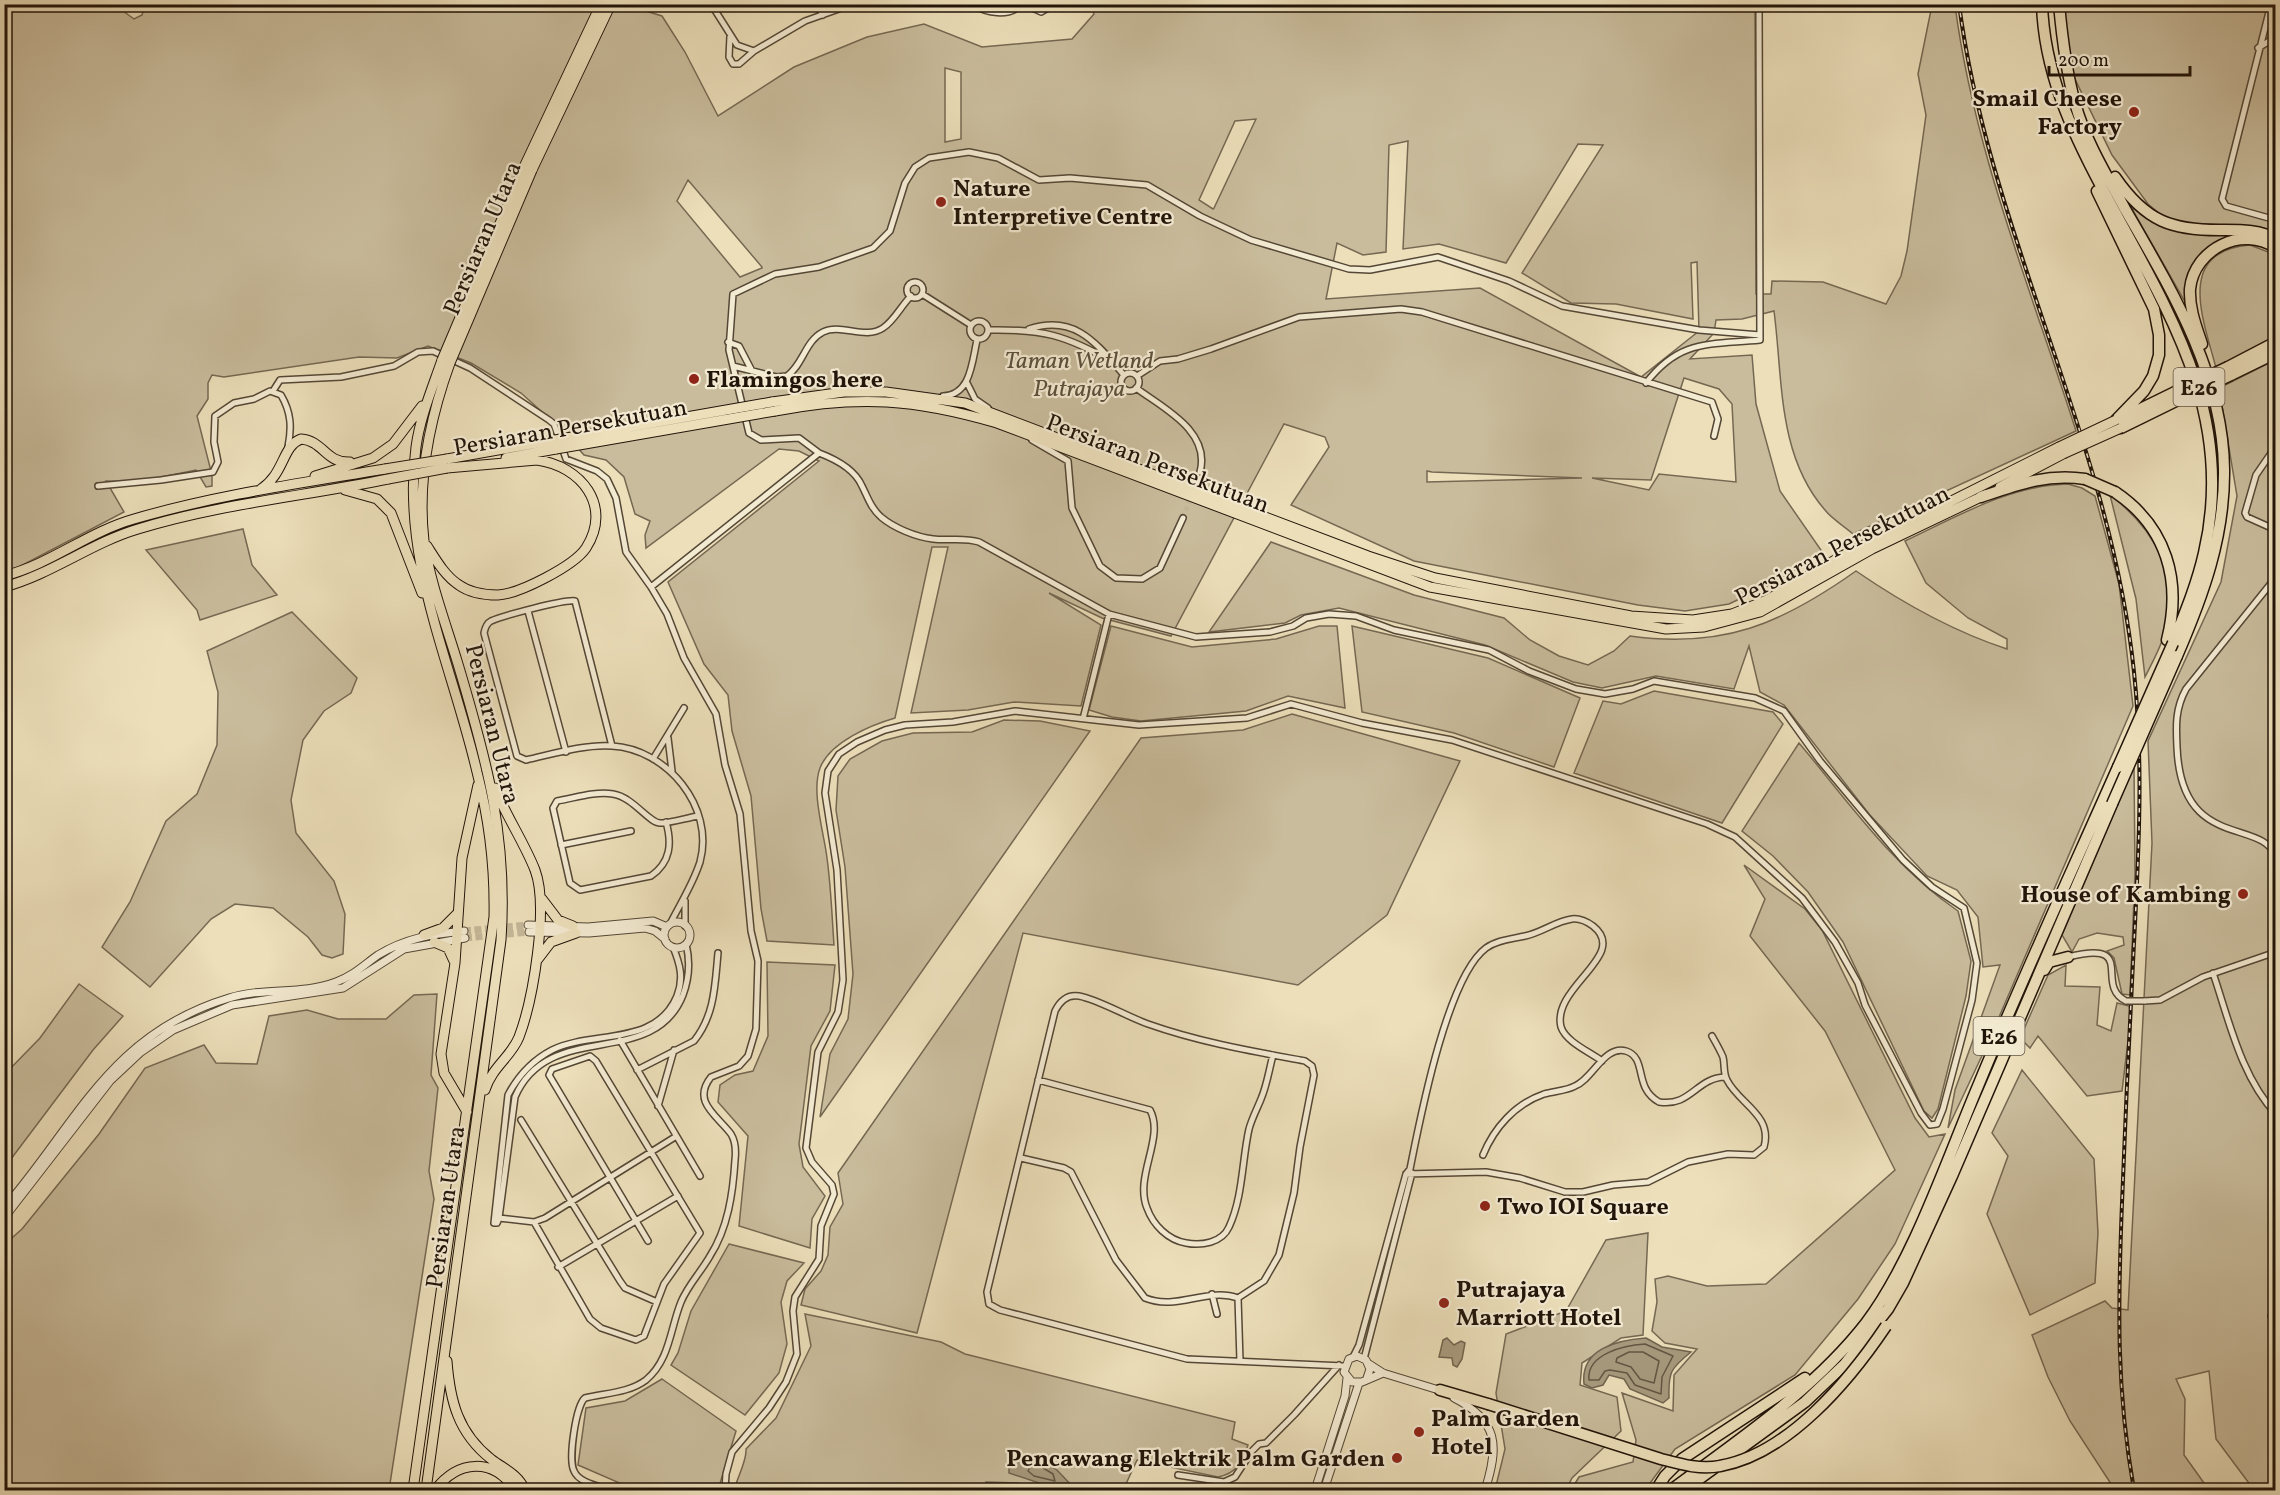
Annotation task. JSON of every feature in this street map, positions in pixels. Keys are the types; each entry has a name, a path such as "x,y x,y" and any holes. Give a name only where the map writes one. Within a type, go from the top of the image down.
{"highway":[{"name":"E26","path":"1684,1491 1805,1402 1844,1365 1877,1326 1903,1283 1952,1176 2060,925 2108,801 2116,766 2197,581 2206,540 2211,455 2206,412 2184,343 2083,153 2064,112 2044,36 2042,4"},
{"name":"E26","path":"1671,1491 1792,1398 1829,1363 1866,1323 1879,1304 1910,1244 2108,801 2202,598 2222,516 2224,455 2213,390 2196,344 2089,140 2075,104 2062,42 2059,4"},
{"path":"2089,140 2137,206 2155,220 2193,231 2256,232 2276,239"},
{"path":"2083,153 2106,212 2158,322 2159,355 2153,376 2118,424"},
{"path":"2213,390 2190,300 2194,272 2203,258 2229,241 2259,240 2276,248"},
{"path":"2230,371 2276,342"},
{"path":"2118,424 2230,371 2276,353"},
{"path":"1981,497 2040,478 2067,476 2085,479 2115,492 2132,504 2151,525 2172,568 2174,595 2170,641"},
{"path":"2060,925 2056,950 2068,957"},
{"path":"2036,980 2049,962 2068,957"},
{"path":"1440,1390 1688,1466 1718,1467 1755,1456 1789,1434 1838,1388 1869,1351 1911,1283 1937,1225 1952,1176"},
{"path":"1656,1491 1665,1476 1682,1459 1829,1363"},
{"path":"1695,1491 1712,1471"}],"main road":[{"name":"Persiaran Utara","path":"411,1491 494,917 494,873 478,773 433,624 416,544 414,515 416,447 427,400 446,362 600,4"},
{"name":"Persiaran Utara","path":"528,169 611,4"},
{"name":"Persiaran Utara","path":"426,1491 503,905 500,833 482,742 430,574 424,542 423,481 426,446 446,362"},
{"name":"Persiaran Persekutuan","path":"4,576 41,563 132,519 258,491 387,474 844,392 886,392 935,397 995,414 1368,555 1435,578 1631,616 1693,620 1732,614 1756,605 1817,575 1870,545 2118,424"},
{"path":"279,487 373,458 393,444 427,400"},
{"name":"Persiaran Persekutuan","path":"773,406 885,400 962,413 1025,434 1430,587 1637,626 1666,629 1704,627 1735,621 1774,606 1817,575"},
{"path":"258,491 275,478 288,447 301,439 313,442 336,460 350,462 373,458"},
{"name":"Persiaran Persekutuan","path":"1870,545 1981,497 2061,451"},
{"path":"424,542 441,568 457,584 474,593 500,595 565,567 585,549 594,526 595,507 588,487 573,473 551,462 537,460 447,463"},
{"name":"Persiaran Persekutuan","path":"4,587 37,577 137,529 201,512 339,489 387,474"},
{"path":"339,489 377,499 391,513 433,624"},
{"path":"478,1109 489,1078 520,1034 541,928 540,897 535,870 501,801 482,742"},
{"path":"467,1112 441,1064 461,935 458,914 462,858 475,802 478,773"},
{"path":"540,897 548,911 574,930"},
{"path":"424,935 443,928 458,914"},
{"path":"536,962 551,942 574,930"},
{"path":"434,942 448,948 455,963"},
{"path":"445,1344 449,1391 457,1417 475,1444 494,1461 509,1470 525,1491"},
{"path":"435,1491 447,1475 457,1470 476,1467 494,1470 508,1481 515,1491"}],"street":[{"path":"711,4 740,48 754,51"},
{"path":"816,4 823,15"},
{"path":"730,36 729,57 733,64 739,64 754,51 805,21 853,4"},
{"path":"971,4 1003,14 1016,10 1023,4 1041,12 1055,4"},
{"path":"1646,383 1661,364 1678,352 1701,346 1760,340 1759,4"},
{"path":"2271,4 2258,48 2222,199 2226,206 2276,220"},
{"path":"2258,48 2273,40 2264,27"},
{"path":"725,1491 726,1474 732,1452 769,1408 791,1370 798,1343 793,1311 795,1297 819,1260 821,1226 834,1194 832,1185 812,1162 806,1148 818,1052 836,1018 843,980 837,870 825,793 828,771 839,754 847,747 885,730 905,725 953,722 1015,711 1139,725 1247,718 1269,713 1291,704 1362,723 1452,740 1707,824 1725,833 1765,863 1802,897 1835,942 1858,983 1865,1005 1921,1113 1930,1125 1937,1124 1972,1000 1977,963 1964,908 1950,896 1932,887 1903,860 1828,771 1784,711 1755,698 1654,681 1633,689 1605,694 1576,689 1529,671 1489,650 1394,630 1356,616 1329,614 1306,618 1293,626 1270,632 1206,637 1109,614 979,542 960,538 934,539 882,519 869,503 856,477 800,438 767,441 752,436 728,342 732,299 738,290 775,274 819,267 873,248 890,231 905,183 915,167 929,158 969,152 998,158 1039,180 1070,178 1147,185 1200,216 1251,240 1349,269 1370,270 1438,257 1509,281 1562,306 1699,330 1760,335"},
{"path":"911,296 908,286 914,282 921,284 922,294"},
{"path":"911,296 917,298 922,294"},
{"path":"922,294 971,326"},
{"path":"733,366 776,377 787,375 821,333 832,330 864,333 881,330 911,296"},
{"path":"1137,376 1160,361 1178,359 1211,350 1299,317 1401,309 1422,312 1712,402 1718,419 1714,436"},
{"path":"971,326 982,321 989,330"},
{"path":"1027,330 1045,324 1071,328 1086,335 1124,375"},
{"path":"971,326 971,334 977,340"},
{"path":"989,330 1027,330 1059,335 1113,362"},
{"path":"977,340 985,338 989,330"},
{"path":"935,397 953,395 967,383 977,340"},
{"path":"728,342 739,346 752,371"},
{"path":"273,391 280,380 329,378 394,366 424,351 434,351 470,368 549,420 556,430 566,459 597,471 607,479 616,498 626,552 667,614 684,658 716,714 725,765 740,814 751,931 758,962 756,1029 748,1056 739,1066 722,1071 706,1084 706,1105 713,1117 730,1133 736,1149 734,1181 723,1232 687,1291 669,1345 653,1372 636,1386 585,1398 577,1412 572,1462 574,1472 584,1480 610,1491"},
{"path":"1124,375 1131,373 1137,376"},
{"path":"1124,375 1122,386 1128,391 1136,388"},
{"path":"1136,388 1137,376"},
{"path":"967,383 975,399 995,414"},
{"path":"1136,388 1193,433 1202,456 1200,472"},
{"path":"98,486 198,476 213,472 219,462 214,442 215,416 234,403 254,399 265,392 273,391 281,395 292,428 301,439"},
{"path":"288,447 292,428"},
{"path":"1025,434 1068,461 1071,504 1100,566 1110,575 1124,580 1142,579 1160,568 1184,518"},
{"path":"2276,446 2256,475 2245,513 2247,517 2276,530"},
{"path":"651,587 819,453"},
{"path":"2276,577 2186,689 2179,703 2176,720 2178,773 2189,800 2213,822 2268,845 2276,857"},
{"path":"612,746 575,601 491,621 484,633 517,756 526,760 612,746 630,749 653,759 672,771 684,786 698,816 702,843 700,861 665,939"},
{"path":"528,611 566,752"},
{"path":"1083,719 1109,614"},
{"path":"653,759 668,738 684,708"},
{"path":"668,738 672,771"},
{"path":"666,822 670,835 669,850 664,863 651,876 576,889 570,883 553,808 557,801 592,795 616,794 641,808 653,821 666,822 698,816"},
{"path":"561,845 631,831"},
{"path":"675,1137 545,1218 534,1222 499,1218 515,1097 541,1063 555,1055 652,1032 664,1024 675,1011 687,979 689,955 686,944 689,933 683,914 685,896"},
{"path":"4,903 4,929"},
{"path":"1367,1378 1370,1369 1367,1361 1445,1025 1471,966 1487,948 1500,942 1540,933 1569,920 1587,922 1599,931 1603,943 1601,955 1567,994 1561,1022 1565,1034 1602,1060"},
{"path":"574,930 653,921 669,926 676,922 685,926"},
{"path":"528,929 645,928 665,939 673,947 681,975 671,1007 648,1027 619,1038"},
{"path":"4,1208 106,1075 151,1035 168,1024 230,998 254,992 319,987 338,982 356,973 376,957 403,941 424,935 461,935"},
{"path":"4,1218 110,1082 141,1052 173,1030 232,1005 343,988 404,949 461,935"},
{"path":"673,947 686,944"},
{"path":"2068,957 2094,951 2103,953 2110,960 2115,989 2119,997 2126,1001 2144,1001 2160,999 2213,973 2276,952"},
{"path":"637,1070 694,1041 710,1015 714,998 718,952"},
{"path":"2213,973 2240,1055 2267,1106 2276,1114"},
{"path":"1238,1298 1264,1281 1279,1255 1294,1193 1314,1075 1312,1066 1305,1060 1213,1044 1149,1024 1081,996 1069,996 1059,1003 1055,1011 1038,1080 987,1292 987,1298 993,1308 1187,1359 1341,1366"},
{"path":"1409,1173 1486,1172 1520,1178 1565,1192 1583,1192 1613,1185 1648,1182 1688,1162 1707,1156 1754,1155 1764,1147 1766,1131 1763,1123 1731,1089 1725,1077 1723,1057 1712,1036"},
{"path":"619,1038 675,1137 700,1176"},
{"path":"658,1106 674,1050"},
{"path":"1483,1155 1495,1131 1521,1106 1545,1094 1575,1087 1592,1074 1602,1060 1618,1050 1633,1055 1640,1065 1644,1090 1654,1100 1665,1103 1685,1100 1710,1079 1725,1077"},
{"path":"1038,1080 1150,1110 1155,1122 1145,1169 1143,1195 1146,1207 1164,1232 1179,1242 1198,1245 1215,1241 1229,1229 1239,1189 1249,1130 1266,1083 1273,1055"},
{"path":"534,1222 558,1268 590,1319 601,1328 636,1340 644,1336 664,1284 698,1237 698,1229 593,1057 570,1061 552,1069 549,1075 648,1241"},
{"path":"521,1120 625,1288 657,1302"},
{"path":"1021,1158 1064,1168 1071,1172 1116,1260 1145,1298 1168,1303 1224,1293 1238,1298"},
{"path":"1178,1475 1224,1482 1235,1478 1259,1444 1266,1443 1341,1366 1353,1357 1359,1345 1409,1173"},
{"path":"558,1268 678,1196"},
{"path":"1212,1294 1217,1305 1217,1314"},
{"path":"1238,1298 1240,1361"},
{"path":"2276,1306 2271,1316 2276,1323"},
{"path":"1353,1357 1367,1361 1383,1373 1428,1385 1470,1406 1491,1430 1494,1458 1485,1491"},
{"path":"1324,1491 1343,1419 1347,1378 1341,1366"},
{"path":"1315,1491 1359,1383 1383,1373"},
{"path":"1347,1378 1359,1383"}],"green space":[{"name":"Taman Wetland Putrajaya","path":"161,4 626,5 662,16 685,52 718,116 794,67 867,37 924,24 982,47 1072,39 1094,14 1090,5 1755,5 1756,294 1771,294 1772,281 1823,282 1886,304 1901,276 1907,251 1926,115 1918,74 1932,5 1955,5 1964,60 1990,167 2076,431 1853,534 1825,510 1809,488 1798,465 1785,415 1774,311 1742,319 1716,320 1714,333 1690,359 1752,355 1756,404 1780,491 1823,553 1773,583 1729,604 1685,611 1638,605 1414,561 1291,505 1329,447 1325,437 1284,424 1171,636 1102,618 1049,593 1101,625 1081,706 1014,702 968,710 911,713 948,547 932,547 895,718 852,736 833,750 820,768 817,800 828,869 834,945 767,941 761,909 751,796 732,731 728,695 704,664 668,582 819,461 799,451 779,449 646,548 645,535 650,521 635,514 624,477 606,460 584,455 560,428 521,393 471,363 428,346 397,358 359,357 224,377 212,375 208,383 208,399 197,416 212,475 212,486 206,487 196,470 136,482 106,481 124,512 17,568 5,570 5,5 124,5 123,11 134,19 142,15 144,8","holes":["945,68 961,72 961,139 945,142","1256,119 1214,208 1199,200 1235,121","1408,141 1403,249 1439,244 1506,263 1578,144 1603,145 1522,273 1571,303 1616,304 1693,319 1691,263 1697,262 1699,331 1641,377 1480,288 1326,299 1337,243 1363,255 1386,252 1389,145","688,180 762,267 740,277 677,201","1684,378 1719,389 1732,404 1736,482 1659,474 1649,490 1592,478 1651,480","1427,471 1432,472 1582,478 1427,482"]},
{"path":"2063,5 2275,5 2275,234 2178,223 2161,215 2148,204 2112,155 2072,73"},
{"path":"2131,207 2158,223 2183,231 2240,232 2200,256 2188,307"},
{"path":"2250,245 2276,255 2275,338 2216,368 2201,310 2200,291 2203,274 2211,260 2226,250"},
{"path":"2275,360 2275,1490 2254,1490 2216,1439 2209,1371 2176,1379 2185,1399 2184,1455 2209,1490 2115,1490 2070,1421 2048,1377 2032,1335 2105,1301 2112,1308 2128,1310 2152,843 2148,741 2221,582 2237,496 2219,388"},
{"path":"2068,484 2082,488 2095,496 2119,584 2133,706 1987,1045 1948,1128 1955,1090 2000,965 1983,967 1978,917 1957,890 1927,876 1869,814 1784,705 1760,692 1749,646 1734,689 1656,676 1602,688 1573,682 1485,645 1339,608 1301,615 1285,623 1209,632 1271,542 1414,595 1504,618 1530,640 1559,656 1588,665 1614,651 1630,636 1694,639 1750,628 1802,605 1856,571 1929,616 2007,649 2007,639 1968,618 1926,583 1905,541 2004,496 2046,486"},
{"path":"2110,495 2140,523 2152,539 2166,573 2168,613 2164,635 2145,677 2136,599"},
{"path":"243,529 252,565 277,595 200,620 197,610 146,550"},
{"path":"292,612 357,678 351,693 324,711 303,740 291,800 296,833 334,881 345,914 343,954 332,958 322,955 308,937 273,908 235,904 211,919 150,987 102,947 130,902 166,821 197,794 217,745 218,692 207,651"},
{"path":"1111,626 1192,647 1276,639 1319,626 1337,626 1345,708 1288,696 1246,711 1141,721 1112,717 1089,710"},
{"path":"1352,626 1488,658 1580,698 1554,767 1454,733 1362,712"},
{"path":"1654,691 1773,712 1783,724 1722,823 1574,773 1603,701 1621,704"},
{"path":"1292,714 1460,761 1387,915 1298,985 1023,933 917,1333 801,1305 805,1289 821,1271 828,1255 830,1227 843,1204 838,1173 1141,738 1243,730"},
{"path":"1004,720 1040,721 1090,731 820,1117 830,1054 848,1019 853,974 845,867 836,810 838,776 850,759 882,741 913,733 972,732"},
{"path":"1799,743 1892,854 1935,894 1958,911 1971,961 1966,996 1938,1109 1932,1118 1924,1111 1843,942 1808,892 1773,856 1742,831"},
{"path":"2134,766 2135,873 2130,995 2122,994 2114,958 2107,951 2124,945 2123,937 2097,933 2079,939 2072,952 2062,935"},
{"path":"1744,865 1805,909 1822,930 1915,1118 1929,1137 1945,1134 1895,1244 1858,1299 1795,1375 1675,1449 1645,1490 1571,1490 1579,1477 1633,1462 1636,1440 1622,1393 1673,1411 1674,1375 1697,1349 1665,1343 1652,1331 1657,1302 1655,1279 1668,1276 1707,1286 1766,1284 1895,1170 1825,1031 1750,936 1765,899"},
{"path":"767,962 835,965 830,1011 811,1046 799,1144 803,1167 825,1196 812,1219 810,1248 739,1226 748,1136 718,1102 720,1085 735,1075 753,1071 768,1036"},
{"path":"2066,965 2065,986 2100,987 2097,1025 2111,1031 2117,1003 2129,1006 2131,1016 2122,1091 2087,1096 2038,1036 2030,1048 2020,1038 2048,975"},
{"path":"79,984 123,1016 93,1050 5,1167 5,1074 40,1038"},
{"path":"437,994 431,1075 438,1088 429,1171 434,1199 389,1490 5,1490 5,1244 22,1229 99,1134 145,1068 204,1045 216,1063 257,1064 269,1016 307,1010 338,1019 386,1019 414,995"},
{"path":"2022,1070 2094,1159 2098,1233 2095,1283 2030,1315 1987,1214 2008,1156 1992,1133"},
{"path":"1648,1233 1643,1335 1621,1338 1582,1363 1580,1385 1617,1397 1621,1431 1572,1478 1566,1490 1495,1490 1505,1449 1496,1393 1506,1334 1566,1311 1606,1240"},
{"path":"729,1244 804,1263 787,1281 781,1302 787,1344 779,1373 745,1415 671,1365 678,1353 691,1311"},
{"path":"805,1314 941,1342 965,1354 1235,1422 1232,1439 1248,1445 1238,1466 1230,1473 1218,1477 1137,1460 1125,1486 1098,1490 1036,1490 1018,1483 986,1482 987,1490 734,1490 746,1449 776,1418 811,1346"},
{"path":"662,1379 736,1431 718,1490 627,1490 622,1484 578,1465 586,1408 625,1401"}],"water":[{"path":"1447,1338 1454,1345 1461,1341 1465,1343 1462,1359 1457,1367 1453,1365 1452,1358 1439,1357 1443,1340"},
{"path":"1646,1338 1662,1347 1691,1352 1672,1371 1669,1398 1663,1403 1630,1389 1624,1379 1609,1375 1603,1385 1592,1388 1584,1384 1584,1372 1594,1355 1613,1344"},
{"path":"1042,1460 1057,1470 1075,1489 1060,1490 1009,1473 1009,1467 1014,1462"}],"tunnel":[{"path":"1183,518 1200,472"},
{"path":"464,931 528,925"},
{"path":"465,938 529,932"}],"railway":[{"path":"1959,4 1974,89 1996,173 2101,502 2121,586 2134,672 2140,789 2119,1312 2121,1382 2134,1490"}],"place":[{"name":"Smail Cheese Factory","path":"2134,112"},
{"name":"Nature Interpretive Centre","path":"941,202"},
{"name":"Flamingos here","path":"694,379"},
{"name":"House of Kambing","path":"2243,894"},
{"name":"Two IOI Square","path":"1485,1206"},
{"name":"Putrajaya Marriott Hotel","path":"1444,1303"},
{"name":"Palm Garden Hotel","path":"1419,1432"},
{"name":"Pencawang Elektrik Palm Garden","path":"1397,1458"}]}
